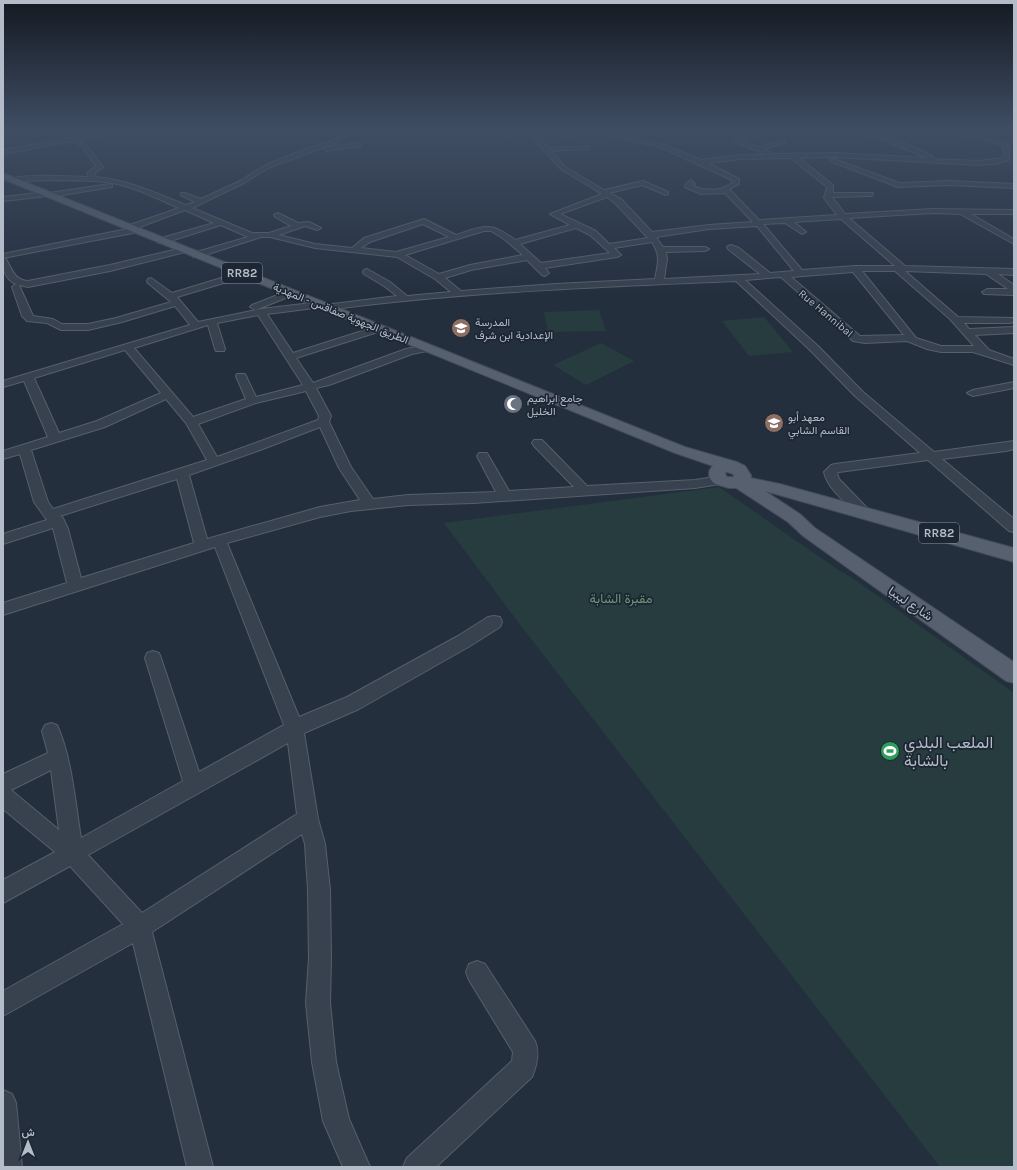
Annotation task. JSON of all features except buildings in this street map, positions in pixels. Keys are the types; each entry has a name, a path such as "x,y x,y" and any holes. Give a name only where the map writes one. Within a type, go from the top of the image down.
{"main road":[{"name":"الطريق الجهوية صفاقس - المهدية","path":"27,186 182,250 381,328 680,450 729,476 792,489 841,507 864,512 1014,555"},
{"name":"شارع ليبيا","path":"729,476 794,518 809,532"},
{"name":"شارع ليبيا","path":"729,476 791,523 809,532 1014,674"},
{"path":"792,489 790,506 794,518"}],"street":[{"path":"3,199 118,186"},
{"path":"125,186 150,193 245,233 265,235 315,246 404,257 438,276 459,294"},
{"path":"3,256 133,229 202,202 230,186"},
{"path":"593,186 623,206 652,237 661,250 663,259 659,281"},
{"path":"538,266 617,255 609,246 593,233 553,214 605,193 634,186"},
{"path":"650,186 666,193"},
{"path":"689,186 693,190 701,192 726,191 757,223 800,273"},
{"path":"726,191 725,188 731,186"},
{"path":"830,186 828,198 842,216 956,320 984,352"},
{"path":"183,194 202,202"},
{"path":"829,195 871,194"},
{"path":"609,246 710,227 787,220 933,211 1013,213"},
{"path":"963,211 1014,242"},
{"path":"278,215 297,226"},
{"path":"787,220 802,232"},
{"path":"354,250 367,240 424,221 455,237"},
{"path":"162,241 222,223"},
{"path":"196,255 297,226 307,224 316,228"},
{"path":"513,242 577,225"},
{"path":"396,255 490,228 513,242 538,266 555,287"},
{"path":"731,247 740,252 767,275"},
{"path":"661,250 705,249"},
{"path":"182,250 110,268 12,288 30,319 46,320 62,327 102,324 244,274"},
{"path":"438,276 470,268 528,257"},
{"path":"3,261 10,275 17,282 23,284 35,283"},
{"path":"337,312 347,308 376,303 459,294 659,281 738,278 855,269 900,268 1014,272"},
{"path":"855,269 912,339"},
{"path":"367,272 385,282 405,299"},
{"path":"989,272 1014,289"},
{"name":"Rue Hannibal","path":"783,274 844,330 857,339 912,339 931,347 941,349 964,348 984,352 1014,362"},
{"path":"738,278 814,348 859,394 1014,527"},
{"path":"151,281 173,299 196,326"},
{"path":"987,292 1014,292"},
{"path":"3,384 216,320 290,293"},
{"path":"216,320 261,312 390,301"},
{"path":"361,321 359,312 362,308 376,303"},
{"path":"261,312 310,388 325,416 324,422 345,468 369,504"},
{"path":"216,320 220,348"},
{"path":"956,320 1010,320"},
{"path":"290,357 381,328"},
{"path":"968,332 1014,330"},
{"path":"128,347 191,422 214,462"},
{"path":"191,422 252,401 310,388 410,351 428,348"},
{"path":"240,376 252,401"},
{"path":"28,377 55,438"},
{"path":"973,393 1014,385"},
{"path":"3,455 106,422 168,394"},
{"path":"3,539 54,517 289,436 324,422"},
{"path":"538,443 583,490"},
{"path":"24,448 41,502 44,508 54,517 75,585"},
{"path":"864,512 830,476 830,472 835,468 1011,448"},
{"path":"483,456 505,496"},
{"path":"182,472 210,543 286,704 295,730 308,819 315,844 319,890 320,958 318,1004 324,1062 336,1120 357,1167"},
{"path":"3,609 210,543 320,512 369,504 695,484 729,476"},
{"path":"3,892 295,730 353,703 464,641 494,622"},
{"path":"153,658 194,786"},
{"path":"51,731 58,757 73,854"},
{"path":"3,784 58,757"},
{"path":"3,796 73,854 140,927 200,1167"},
{"path":"3,1004 140,927 308,819"},
{"path":"416,1167 523,1068 526,1050 477,972"},
{"path":"3,1103 9,1167"}],"green space":[{"path":"599,310 606,331 548,332 544,312"},
{"path":"764,317 793,352 749,356 722,321"},
{"path":"601,343 634,361 586,385 553,365"},
{"name":"مقبرة الشابة","path":"719,487 837,569 854,579 1014,693 1014,1167 940,1167 518,622 444,523"}],"place":[{"name":"المدرسة الإعدادية ابن شرف","path":"461,328"},
{"name":"جامع ابراهيم الخليل","path":"513,404"},
{"name":"معهد أبو القاسم الشابي","path":"774,423"},
{"name":"الملعب البلدي بالشابة","path":"890,751"}]}
